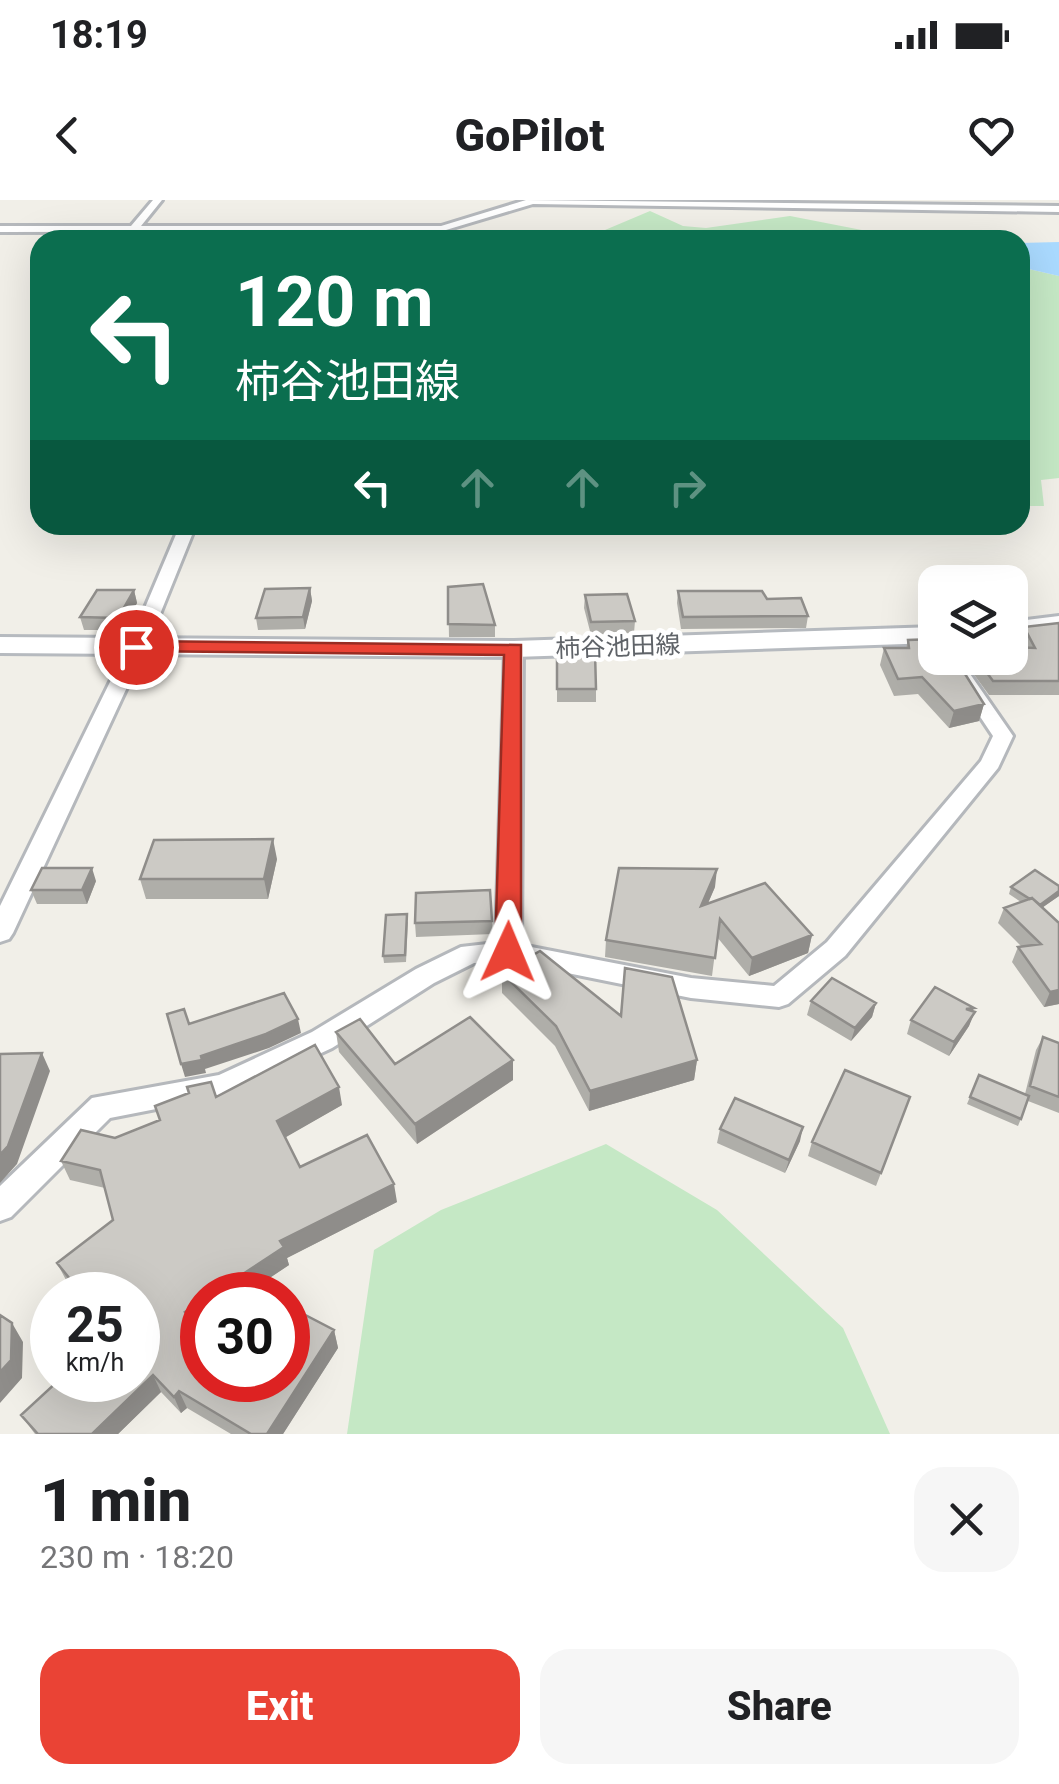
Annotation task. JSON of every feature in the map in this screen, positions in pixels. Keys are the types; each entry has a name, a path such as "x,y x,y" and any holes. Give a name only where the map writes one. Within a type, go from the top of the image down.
{"main road":[{"path":"1028,628 1059,624"},
{"name":"柿谷池田線","path":"0,645 514,649 918,636"}],"street":[{"path":"134,228 158,200"},
{"path":"439,230 531,200 1059,208"},
{"path":"0,229 443,228"},
{"path":"0,933 44,832 136,647 184,535"},
{"path":"508,952 514,649"},
{"path":"0,1207 102,1107 222,1086 322,1040 425,976 470,954 508,952 691,988 779,997 836,949 990,763 1002,736 961,675"}],"green space":[{"path":"650,211 683,226 706,228 790,216 862,230 605,230"},
{"path":"1030,269 1059,276 1059,478 1041,480 1044,506 1030,506"},
{"path":"606,1144 717,1210 843,1328 890,1434 347,1434 374,1250 441,1210"}],"water":[{"path":"1059,242 1059,276 1030,269 1030,243"}],"building":[{"path":"483,584 495,625 448,624 448,587"},
{"path":"310,588 303,617 256,618 265,589"},
{"path":"97,590 134,590 118,618 80,617"},
{"path":"678,591 762,591 767,599 801,598 808,616 683,617"},
{"path":"627,594 635,621 591,622 585,595"},
{"path":"1059,623 1059,681 993,681 989,675 1028,675 1028,648 1035,648 1028,627"},
{"path":"908,640 918,640 918,675 966,675 984,704 954,711 922,677 898,679 884,648 909,648"},
{"path":"557,651 595,652 596,689 557,689"},
{"path":"273,839 264,879 140,879 154,840"},
{"path":"42,868 92,868 82,890 31,890"},
{"path":"619,868 717,869 701,906 765,883 812,935 752,958 720,919 715,958 606,940"},
{"path":"1035,870 1059,886 1059,891 1040,905 1011,887"},
{"path":"490,890 492,921 415,923 416,893"},
{"path":"1032,898 1059,923 1059,990 1050,992 1018,947 1041,944 1004,908"},
{"path":"407,914 405,955 383,956 386,915"},
{"path":"540,951 621,1016 625,968 672,977 697,1060 590,1091 556,1026 502,973"},
{"path":"832,978 876,1003 855,1028 811,1001"},
{"path":"935,987 974,1008 966,1009 975,1012 954,1042 911,1020"},
{"path":"284,993 298,1019 201,1056 202,1060 181,1064 167,1014 184,1009 189,1024"},
{"path":"470,1017 513,1060 415,1124 336,1032 360,1019 395,1064"},
{"path":"1043,1037 1059,1043 1059,1097 1030,1086"},
{"path":"315,1045 339,1087 277,1121 300,1167 367,1135 394,1184 280,1241 284,1247 246,1272 180,1272 180,1392 174,1397 160,1382 160,1272 64,1272 57,1263 113,1220 100,1170 61,1161 81,1130 115,1138 160,1120 155,1106 189,1093 187,1087 211,1082 216,1097"},
{"path":"42,1053 8,1146 0,1155 0,1054"},
{"path":"845,1070 910,1097 881,1173 812,1142"},
{"path":"979,1075 1029,1096 1021,1119 970,1097"},
{"path":"735,1098 803,1127 789,1160 720,1129"},
{"path":"0,1315 12,1323 11,1360 0,1372"},
{"path":"310,1317 334,1330 310,1367"},
{"path":"35,1402 125,1402 92,1434 38,1434 21,1415"},
{"path":"197,1402 288,1402 267,1434 251,1434"}],"route":[{"path":"136,647 514,649 508,952"}]}
